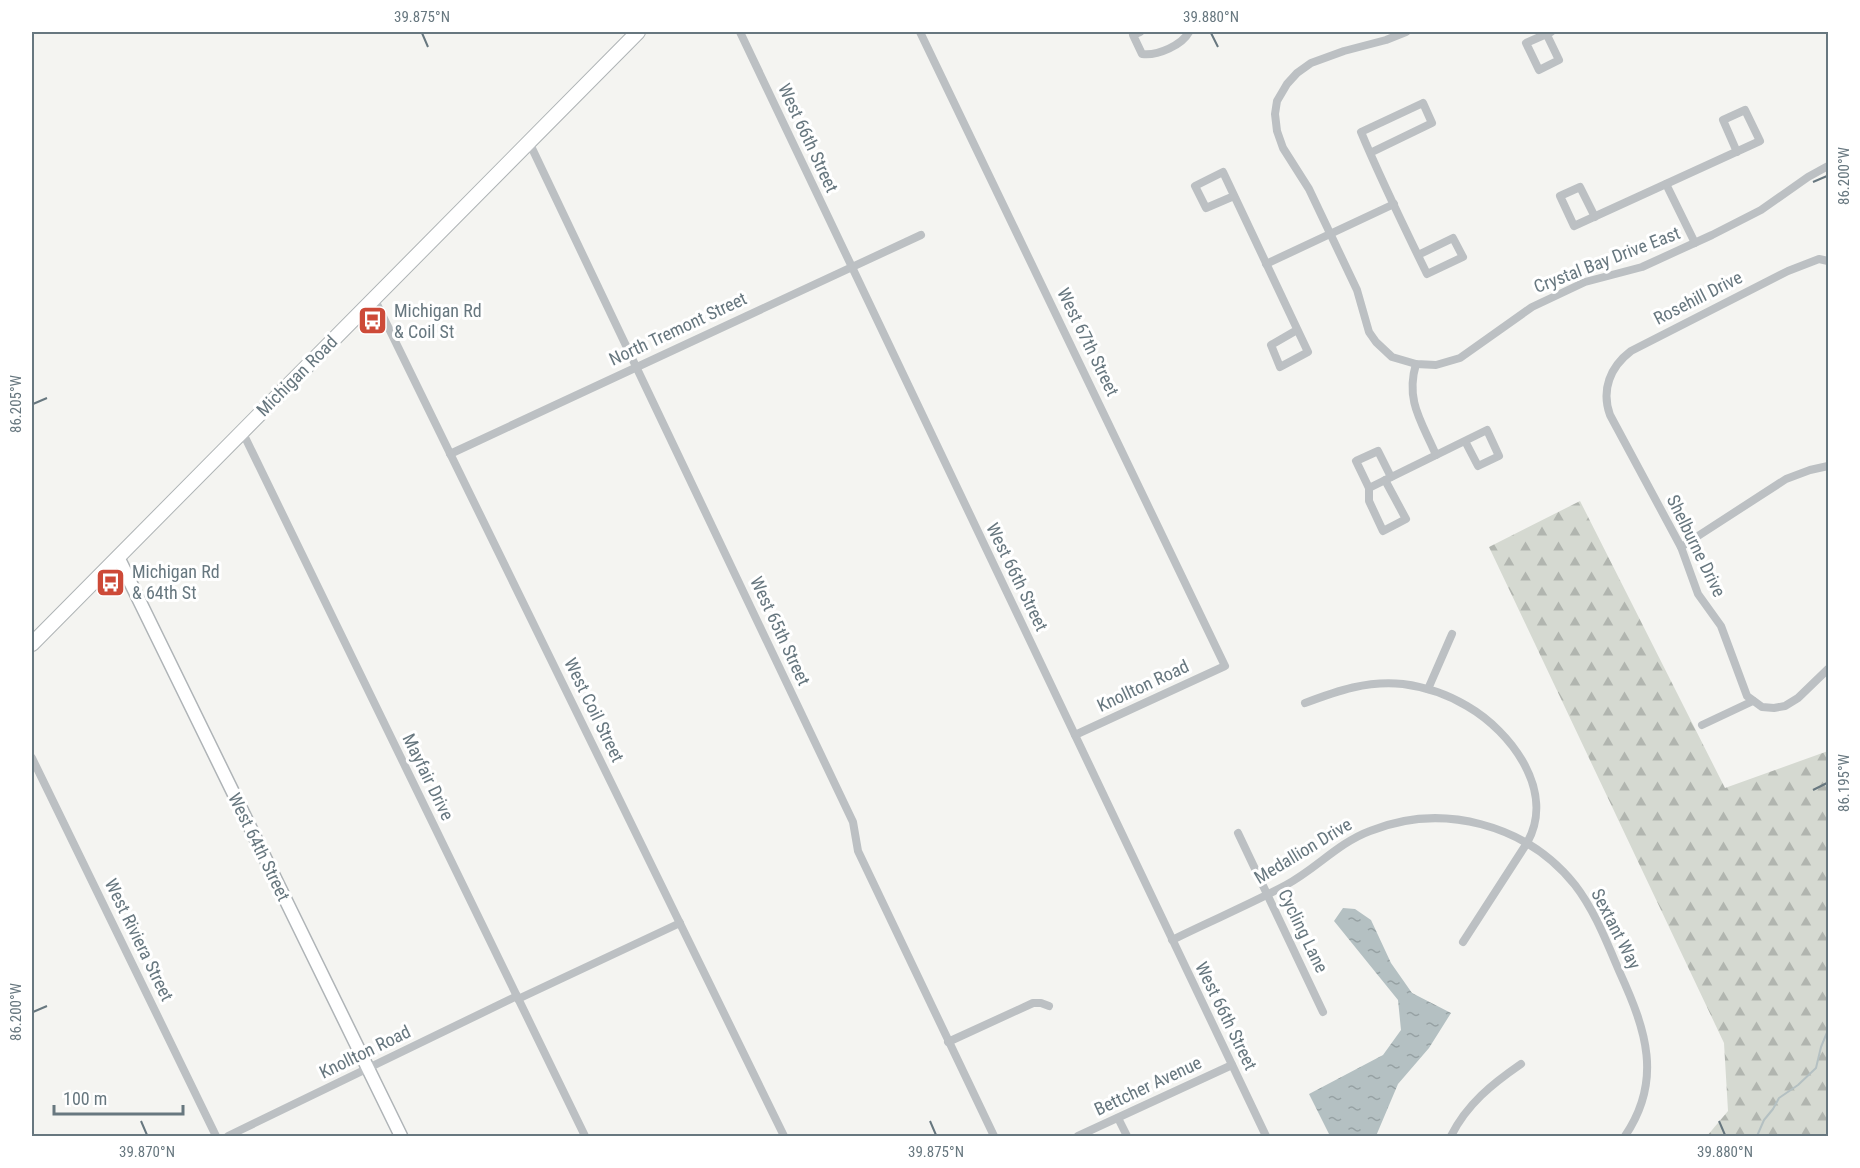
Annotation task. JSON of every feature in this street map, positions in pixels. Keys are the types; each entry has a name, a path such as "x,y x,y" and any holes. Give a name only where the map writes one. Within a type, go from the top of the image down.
{"main road":[{"name":"Michigan Road","path":"32,644 638,32"}],"street":[{"name":"West 66th Street","path":"740,32 1266,1137"},
{"name":"West 67th Street","path":"920,32 1226,666"},
{"path":"1140,32 1133,35 1142,54 1145,55 1156,54 1182,41 1189,32"},
{"name":"Crystal Bay Drive East","path":"1406,32 1311,63 1297,73 1277,100 1275,114 1277,131 1283,148 1309,189 1357,290 1369,332 1392,357 1416,364 1436,365 1460,358 1532,307 1580,284 1631,271 1695,243 1761,210 1828,166"},
{"path":"1549,32 1559,60 1539,70 1526,43 1549,32"},
{"path":"1370,153 1432,123 1422,103 1361,132 1370,153 1418,255 1427,274 1463,257 1453,238 1418,255"},
{"path":"1595,217 1580,186 1560,196 1574,226 1595,217 1737,152 1760,141 1745,110 1724,120 1737,152"},
{"name":"West 65th Street","path":"529,142 853,822 858,851 994,1137"},
{"path":"1234,196 1206,208 1195,186 1223,172 1308,352 1280,367 1271,345 1297,330"},
{"path":"1666,184 1695,243"},
{"path":"1266,264 1394,204"},
{"name":"North Tremont Street","path":"450,454 921,235"},
{"name":"Rosehill Drive","path":"1606,394 1612,371 1631,351 1788,272 1819,259 1828,261"},
{"name":"West Coil Street","path":"374,298 784,1137"},
{"path":"1416,364 1411,380 1411,396 1437,455"},
{"name":"Shelburne Drive","path":"1606,394 1610,415 1681,547 1698,594 1721,626 1744,692 1753,701"},
{"path":"1369,488 1487,430 1499,456 1478,466 1465,441"},
{"name":"Mayfair Drive","path":"242,431 585,1137"},
{"path":"1378,451 1406,519 1383,531 1369,501 1369,488 1356,460 1378,451"},
{"path":"1681,547 1786,479 1828,466"},
{"name":"West 64th Street","path":"118,557 401,1137"},
{"path":"1428,689 1452,634"},
{"name":"Knollton Road","path":"1075,735 1226,666"},
{"path":"1702,725 1753,701 1762,706 1778,708 1792,703 1828,669"},
{"path":"1305,703 1338,691 1364,685 1396,683 1428,689 1455,699 1480,715 1508,742 1522,761 1534,787 1537,806 1536,822 1527,843 1463,942"},
{"name":"West Riviera Street","path":"32,758 216,1137"},
{"name":"Medallion Drive","path":"1172,940 1296,879 1349,841 1370,830 1405,821 1433,818 1468,821 1502,831 1527,843"},
{"name":"Cycling Lane","path":"1238,833 1323,1012"},
{"name":"Sextant Way","path":"1527,843 1562,871 1583,896 1596,918 1640,1017 1646,1048 1647,1074 1637,1114 1624,1137"},
{"name":"Knollton Road","path":"228,1137 680,923"},
{"path":"948,1041 1033,1003 1049,1006"},
{"path":"1451,1137 1464,1114 1479,1096 1521,1064"},
{"name":"Bettcher Avenue","path":"1078,1137 1232,1065"},
{"path":"1118,1118 1127,1137"}],"green space":[{"path":"1580,501 1725,788 1828,751 1828,1136 1707,1136 1728,1111 1724,1043 1489,547"}],"water":[{"path":"1343,908 1355,909 1371,920 1391,963 1412,993 1451,1013 1429,1048 1398,1084 1376,1136 1330,1136 1309,1094 1383,1055 1401,1030 1398,1000 1334,921"}],"waterway":[{"path":"1757,1136 1764,1120 1779,1098 1798,1085 1816,1068 1828,1030"}],"place":[{"name":"Michigan Rd & Coil St","path":"373,321"},
{"name":"Michigan Rd & 64th St","path":"111,582"}]}
